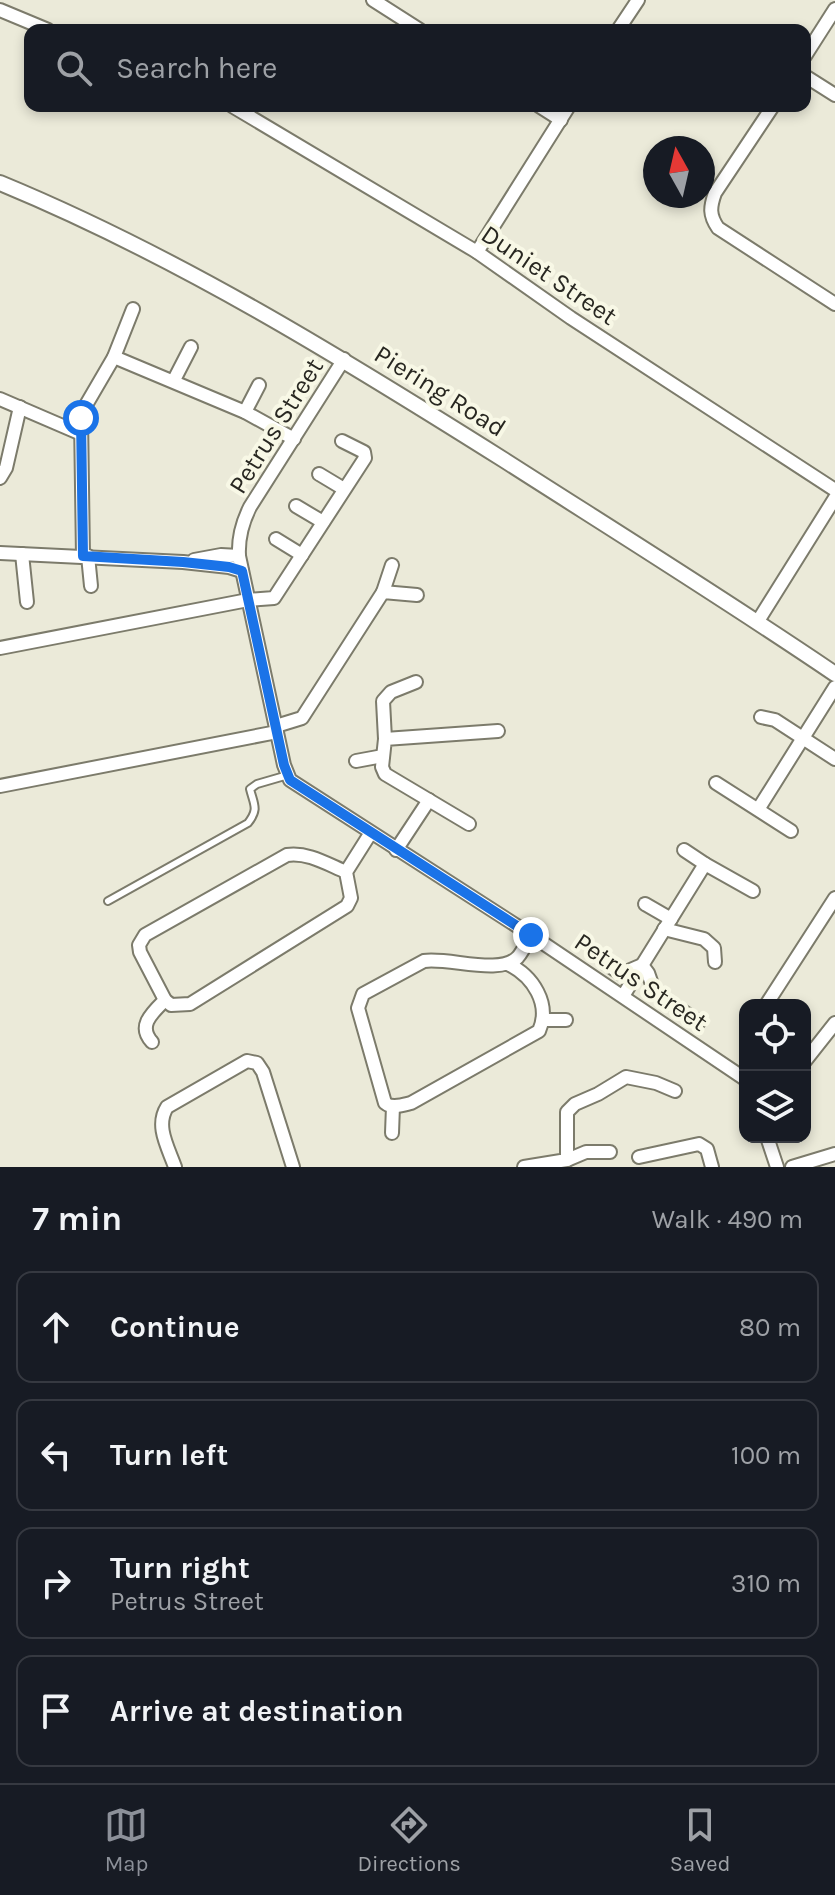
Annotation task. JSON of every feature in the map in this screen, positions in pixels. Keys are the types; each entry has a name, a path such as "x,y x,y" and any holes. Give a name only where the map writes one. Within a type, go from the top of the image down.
{"street":[{"path":"373,0 411,24"},
{"path":"622,24 638,0"},
{"path":"811,47 835,9"},
{"path":"0,10 34,24"},
{"path":"811,80 835,95"},
{"name":"Duniet Street","path":"242,112 477,252 571,318 835,490"},
{"path":"548,112 561,120"},
{"path":"477,252 566,112"},
{"path":"769,112 715,193 711,218 718,228 835,304"},
{"name":"Piering Road","path":"0,183 46,201 188,273 344,359 758,621 835,674"},
{"path":"91,586 85,556 79,433 86,405 114,357 133,309"},
{"path":"174,380 191,347"},
{"path":"114,357 245,412 294,439"},
{"name":"Petrus Street","path":"344,359 244,519 239,542 248,600 290,780 531,935 739,1075"},
{"path":"245,412 259,385"},
{"path":"0,399 79,433"},
{"path":"0,478 6,468 20,407"},
{"path":"0,648 275,597 365,455 342,441"},
{"path":"319,474 344,489"},
{"path":"758,621 835,498"},
{"path":"296,506 323,522"},
{"path":"276,539 302,555"},
{"path":"0,553 183,562 242,571"},
{"path":"22,554 27,602"},
{"path":"183,562 221,555 239,556"},
{"path":"0,786 276,729 302,718 383,592 392,565"},
{"path":"383,592 417,595"},
{"path":"416,682 391,692 383,701 385,739 382,767 385,774 469,824"},
{"path":"759,808 835,687"},
{"path":"761,717 775,720 835,759"},
{"path":"385,739 498,731"},
{"path":"356,761 383,756"},
{"path":"716,783 791,831"},
{"path":"396,850 429,800"},
{"path":"346,872 309,856 287,855 145,935 139,945 140,952 165,1000 171,1005 190,1004 340,911 351,898 346,872 370,834"},
{"path":"684,850 753,891"},
{"path":"623,996 705,864"},
{"path":"770,999 835,898"},
{"path":"645,904 667,924 704,939 714,948 715,962"},
{"path":"508,964 518,957 531,935"},
{"path":"424,961 485,966 508,964 521,970 540,995 543,1020 535,1036 411,1103 393,1106 385,1103 380,1089 358,1008 363,994 424,961"},
{"path":"604,962 623,974 642,965"},
{"path":"642,965 655,993 699,1022"},
{"path":"152,1042 145,1034 145,1023 165,1000"},
{"path":"543,1020 566,1020"},
{"path":"811,1053 835,1023"},
{"path":"175,1167 161,1129 161,1116 167,1107 247,1061 257,1063 263,1072 293,1167"},
{"path":"567,1160 567,1112 575,1104 626,1077 656,1083 675,1091"},
{"path":"392,1133 393,1106"},
{"path":"769,1143 777,1167"},
{"path":"639,1157 699,1144 707,1149 712,1167"},
{"path":"524,1167 567,1160 586,1152 610,1152"},
{"path":"792,1167 835,1154"}],"lane":[{"path":"108,901 248,823 256,813 250,789 288,775"}],"route":[{"path":"81,418 83,556 183,562 242,571 284,765 290,780 531,935"}]}
